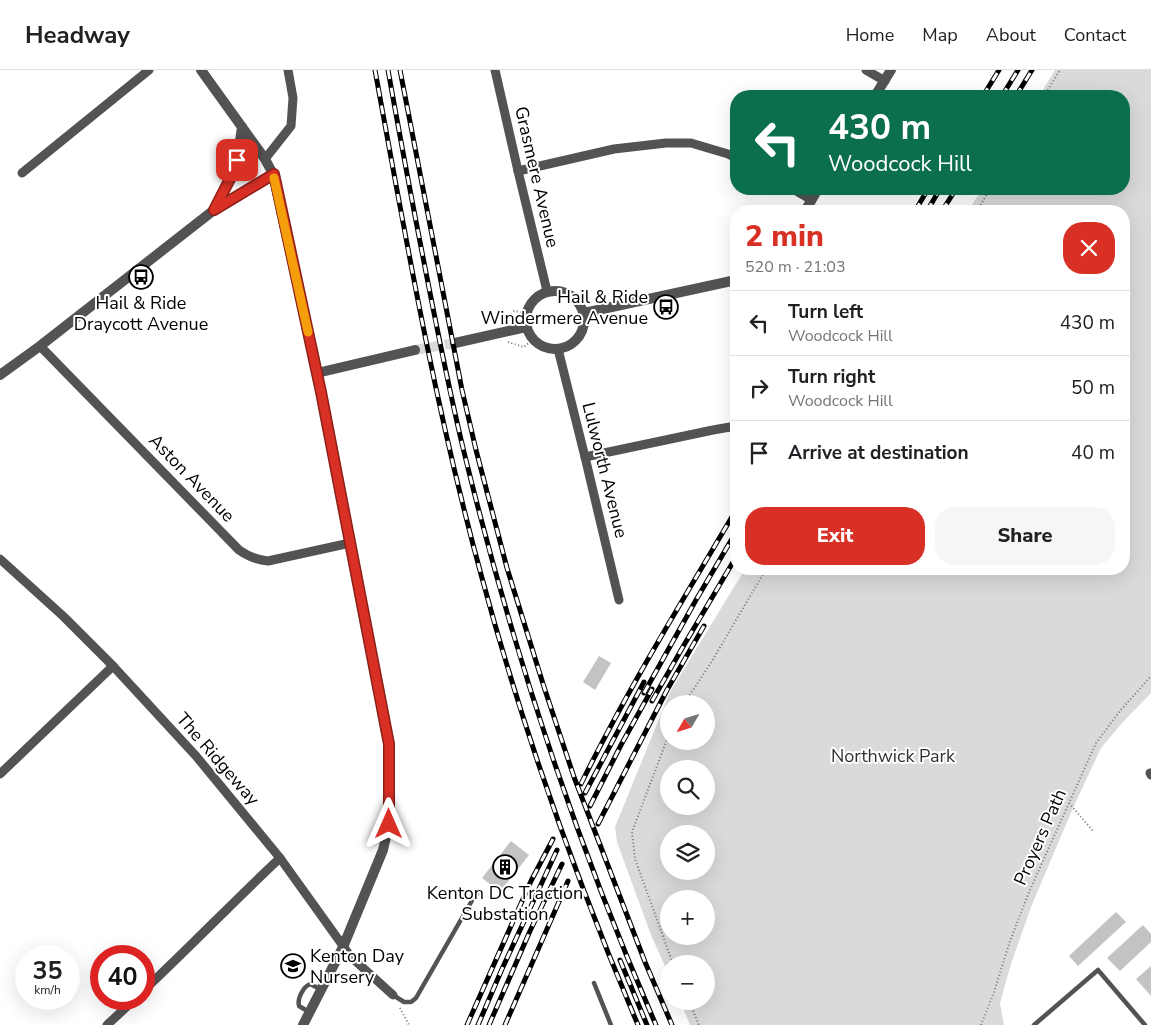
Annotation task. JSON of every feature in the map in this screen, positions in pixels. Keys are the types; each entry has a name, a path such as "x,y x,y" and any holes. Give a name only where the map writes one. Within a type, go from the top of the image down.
{"street":[{"path":"22,173 149,70"},
{"path":"201,70 274,174 317,373 389,744 389,824 383,850 343,947 303,1025"},
{"path":"265,159 291,126 293,98 288,70"},
{"name":"Grasmere Avenue","path":"495,70 547,291"},
{"path":"866,70 885,81"},
{"path":"879,90 891,70"},
{"path":"214,210 234,171 242,127"},
{"path":"518,171 614,149 666,143 692,143 730,155"},
{"path":"0,376 214,210 274,174"},
{"path":"803,195 812,200"},
{"path":"809,205 815,195"},
{"path":"584,313 730,281"},
{"path":"557,290 567,293 576,299 582,307 584,323 581,333 575,341 566,347 550,349 540,345 532,339 526,326 528,306 534,298 547,291 557,290"},
{"path":"455,343 526,326"},
{"name":"Aston Avenue","path":"40,346 239,550 248,556 268,561 350,543"},
{"name":"Lulworth Avenue","path":"558,349 618,600"},
{"path":"317,373 415,350"},
{"path":"585,456 730,427"},
{"name":"The Ridgeway","path":"0,558 63,616 113,666 196,756 280,858 351,957 393,995"},
{"path":"0,774 113,666"},
{"path":"155,979 280,858"},
{"path":"107,1025 123,1010"}],"lane":[{"path":"393,995 404,1002 411,1002 416,998 474,896 480,892"},
{"path":"1034,1025 1098,970 1144,1025"},
{"path":"594,983 611,1025"},
{"path":"310,1013 299,1006 298,1000 310,984 322,990"}],"path":[{"path":"1048,90 1060,70"},
{"path":"690,695 712,662 763,575"},
{"name":"Proyers Path","path":"981,1025 1029,892 1096,743 1120,711 1151,676"},
{"path":"663,750 632,832 635,859 670,955"},
{"path":"1069,803 1093,831"},
{"path":"393,995 408,1025"},
{"path":"693,1010 699,1025"}],"green space":[{"name":"Northwick Park","path":"1055,70 1151,70 1151,693 1101,748 1073,808 1031,907 1011,964 1000,1003 1004,1025 690,1025 684,1010 715,1010 715,955 660,955 617,842 615,827 660,717 660,750 715,750 715,695 669,695 670,692 741,575 1130,575 1130,205 972,205 978,195 1130,195 1130,90 1043,90"}],"building":[{"path":"599,656 611,663 595,690 583,682"},
{"name":"Kenton DC Traction Substation","path":"511,841 529,855 500,892 482,878"},
{"path":"1116,912 1126,922 1078,966 1069,956"},
{"path":"1143,925 1151,934 1151,942 1120,971 1107,958"},
{"path":"1151,966 1151,996 1136,979"}],"tunnel":[{"path":"415,350 455,343"}],"railway":[{"path":"375,70 436,389 465,515 482,578 515,691 552,804 593,915 638,1025"},
{"path":"388,70 453,402 464,452 503,598 524,671 572,814 626,955 656,1025"},
{"path":"400,70 462,390 507,568 574,777 645,962 672,1025"},
{"path":"987,90 999,70"},
{"path":"1006,90 1018,70"},
{"path":"1020,90 1032,70"},
{"path":"919,205 924,195"},
{"path":"931,205 936,195"},
{"path":"946,205 952,195"},
{"path":"581,784 636,680 730,520"},
{"path":"644,693 730,542"},
{"path":"652,701 730,567"},
{"path":"598,824 667,690 704,626"},
{"path":"585,793 644,682"},
{"path":"590,806 652,689"},
{"path":"467,1025 531,881 553,839"},
{"path":"478,1025 557,850"},
{"path":"489,1025 562,864"},
{"path":"505,1025 568,881"},
{"path":"620,960 647,1025"}],"slow traffic":[{"path":"274,178 308,332"}],"place":[{"name":"Hail & Ride Draycott Avenue","path":"141,277"},
{"name":"Hail & Ride Windermere Avenue","path":"666,307"},
{"name":"Kenton DC Traction Substation","path":"505,867"},
{"name":"Kenton Day Nursery","path":"293,966"}],"route":[{"path":"237,160 234,171 214,210 274,174 321,392 389,744 389,824"}]}
